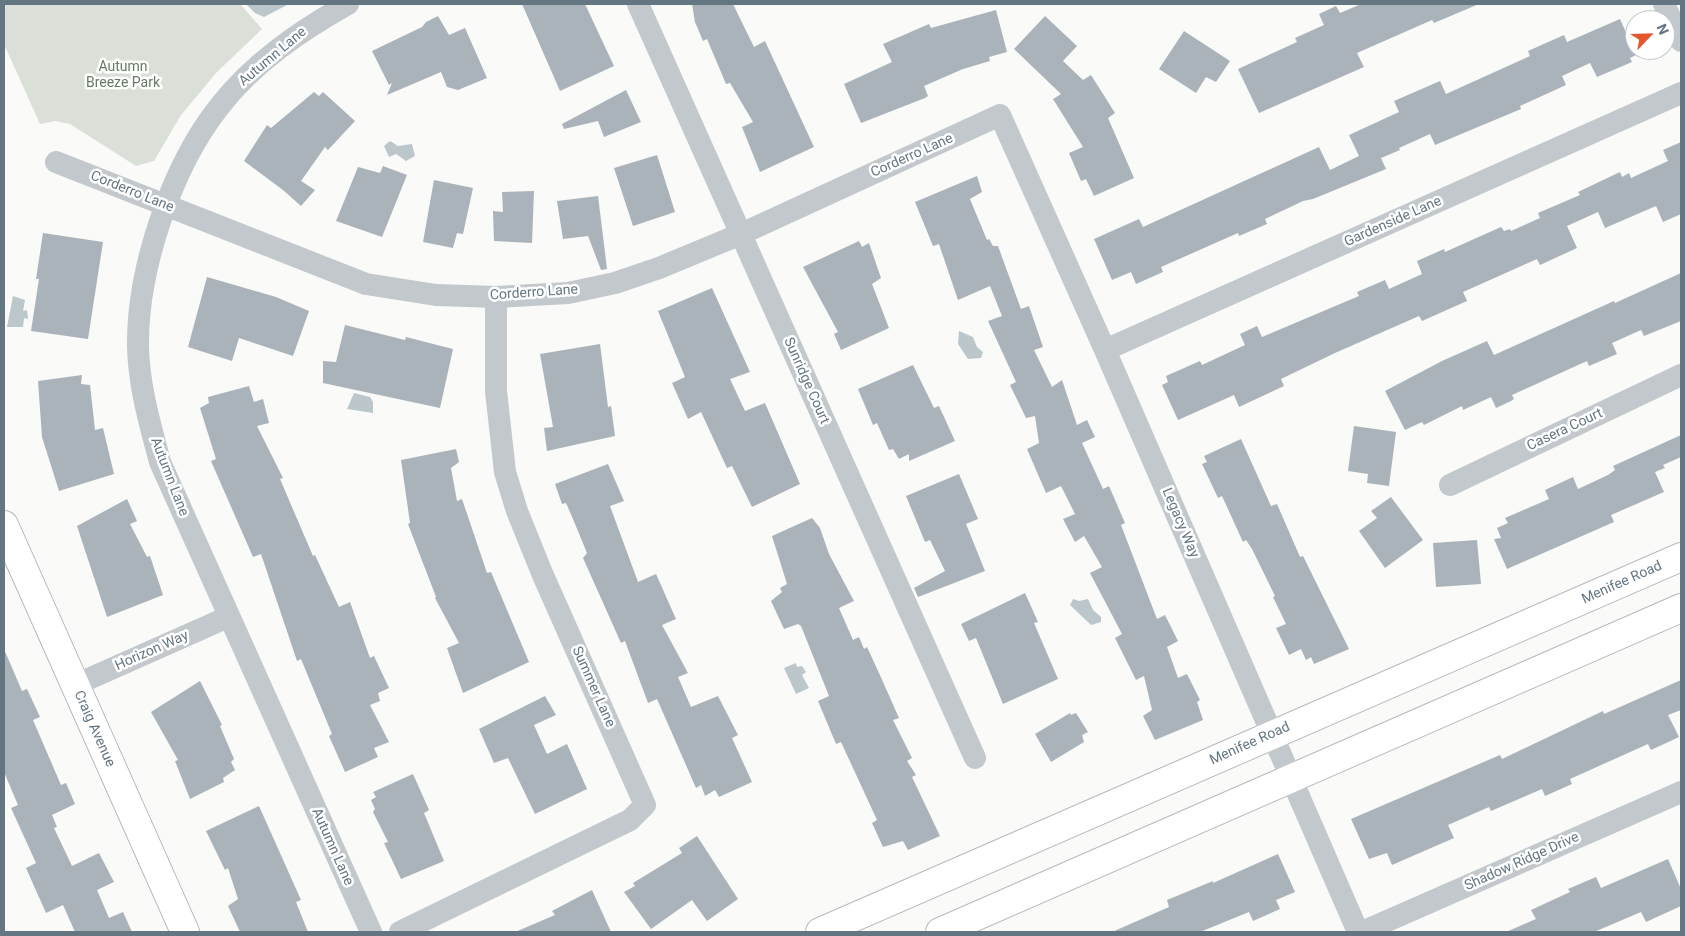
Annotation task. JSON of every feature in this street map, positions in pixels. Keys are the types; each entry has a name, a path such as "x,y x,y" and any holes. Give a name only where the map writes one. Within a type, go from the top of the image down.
{"main road":[{"name":"Craig Avenue","path":"4,525 184,932"},
{"name":"Menifee Road","path":"820,932 1681,557"},
{"path":"940,932 1681,608"}],"street":[{"name":"Autumn Lane","path":"348,4 316,22 282,46 246,77 218,108 190,153 165,206 149,258 140,306 138,348 145,407 160,462 371,932"},
{"name":"Sunridge Court","path":"638,4 975,758"},
{"path":"1664,4 1681,42"},
{"name":"Gardenside Lane","path":"1105,350 1681,94"},
{"name":"Corderro Lane","path":"56,162 366,284 436,295 496,297 568,294 615,283 659,268 741,234 1000,116"},
{"name":"Legacy Way","path":"1000,116 1105,350 1358,932"},
{"name":"Summer Lane","path":"400,932 630,820 646,806 542,573 517,511 505,472 496,391 496,297"},
{"name":"Casera Court","path":"1450,485 1681,375"},
{"name":"Horizon Way","path":"75,685 228,617"},
{"name":"Shadow Ridge Drive","path":"1362,932 1681,792"}],"green space":[{"name":"Autumn Breeze Park","path":"4,4 240,4 262,29 217,72 181,115 154,161 136,166 70,124 55,121 40,124 4,44"}],"shaded area":[{"path":"246,4 289,4 264,17 255,13"},
{"path":"390,141 398,146 412,144 415,156 406,161 396,154 389,157 384,146"},
{"path":"13,296 25,300 23,311 27,310 28,319 24,318 23,327 7,327"},
{"path":"959,331 973,337 977,347 983,352 981,358 968,359 958,344"},
{"path":"354,393 370,397 373,402 373,413 347,409"},
{"path":"1073,599 1079,601 1088,599 1093,610 1101,617 1101,622 1091,625 1070,605"},
{"path":"796,663 797,667 802,666 806,672 802,675 809,688 796,694 784,668"}],"building":[{"path":"522,4 585,4 614,66 560,91"},
{"path":"692,4 733,4 754,47 765,41 814,147 760,172 742,127 753,122 730,83 726,84 707,39 703,41 695,22"},
{"path":"1361,4 1479,4 1434,23 1432,20 1357,53 1364,67 1259,113 1238,69 1297,42 1295,38 1324,25 1319,14 1336,6 1340,13"},
{"path":"996,10 1007,52 989,57 990,61 963,69 924,86 928,96 925,98 861,123 844,84 892,62 883,44 929,24 931,28"},
{"path":"438,16 449,35 465,28 487,78 458,90 447,87 441,72 387,95 392,83 389,85 372,51 422,27 426,22"},
{"path":"1045,16 1077,46 1063,61 1083,80 1091,75 1115,113 1108,118 1134,178 1094,196 1086,179 1081,181 1069,153 1083,147 1053,99 1061,94 1014,49"},
{"path":"1620,19 1625,30 1625,60 1631,60 1632,62 1597,77 1590,63 1562,76 1566,85 1520,106 1521,109 1435,145 1430,134 1399,148 1400,150 1381,158 1386,169 1313,199 1303,201 1265,219 1267,224 1239,236 1238,233 1161,267 1163,272 1136,284 1131,272 1112,280 1094,239 1139,219 1143,227 1319,147 1330,170 1359,156 1349,135 1399,112 1394,101 1440,81 1446,94 1530,56 1528,51 1564,35 1567,42"},
{"path":"1184,31 1230,61 1216,82 1206,77 1196,93 1159,69"},
{"path":"626,90 641,122 604,137 598,121 564,129 562,124"},
{"path":"314,92 319,96 323,92 355,121 328,150 325,147 301,181 315,190 301,206 244,161 267,125 271,128"},
{"path":"1681,142 1681,214 1663,222 1656,206 1605,228 1598,212 1567,226 1577,248 1540,265 1537,259 1463,292 1467,301 1422,321 1419,316 1335,353 1281,379 1284,386 1239,407 1234,395 1178,420 1162,385 1168,382 1166,376 1200,361 1202,365 1245,345 1240,334 1257,326 1262,337 1359,296 1357,292 1385,280 1389,289 1422,274 1417,261 1444,249 1445,252 1501,227 1504,231 1510,229 1511,231 1540,218 1538,213 1580,195 1578,192 1620,172 1622,177 1629,173 1631,178 1668,161 1663,150"},
{"path":"657,155 675,212 633,226 614,168"},
{"path":"383,166 407,175 382,237 336,221 358,167 380,173"},
{"path":"977,176 982,192 970,199 987,240 989,239 993,246 998,246 1021,309 1029,306 1043,347 1034,350 1052,387 1062,380 1077,425 1087,420 1095,437 1082,443 1103,489 1109,486 1125,523 1121,525 1157,619 1165,615 1178,641 1167,647 1178,678 1187,674 1200,700 1197,702 1203,720 1155,740 1143,716 1152,710 1144,676 1136,680 1115,638 1122,634 1090,573 1102,567 1084,536 1075,542 1063,519 1075,514 1061,486 1046,493 1027,449 1039,443 1035,416 1026,418 1010,385 1016,382 988,321 1002,316 990,286 958,300 939,244 933,246 915,202"},
{"path":"434,180 473,188 463,234 457,233 453,248 423,242"},
{"path":"534,191 532,243 494,241 493,211 503,212 502,192"},
{"path":"598,196 607,269 601,270 588,236 563,239 557,201"},
{"path":"43,233 103,242 88,339 31,331 39,279 36,279"},
{"path":"859,241 862,247 869,243 881,278 872,284 889,328 841,350 834,334 838,332 803,267"},
{"path":"1681,273 1681,321 1644,336 1641,330 1612,343 1617,354 1589,366 1587,361 1512,395 1514,399 1496,408 1491,397 1463,410 1462,406 1424,425 1422,422 1405,430 1385,391 1442,361 1487,341 1494,355"},
{"path":"207,277 276,297 309,311 293,356 239,338 232,361 188,347"},
{"path":"712,288 750,372 730,379 745,411 765,403 800,484 752,507 732,466 727,468 701,412 688,419 672,383 685,377 658,311"},
{"path":"345,325 405,340 406,337 453,349 440,408 323,383 323,361 336,362"},
{"path":"600,344 608,407 611,406 615,436 547,451 544,428 553,427 540,354"},
{"path":"913,365 934,408 939,406 955,441 909,461 909,454 899,459 893,449 889,450 877,423 873,425 858,389"},
{"path":"82,375 81,384 90,385 95,430 103,428 114,474 59,491 42,437 38,381"},
{"path":"249,386 254,402 263,399 269,423 257,426 283,478 280,479 313,556 315,555 339,607 350,602 370,658 374,656 389,688 378,693 380,701 370,705 389,742 374,748 378,757 345,772 329,736 332,734 301,659 297,661 261,554 253,557 211,461 216,459 200,408 209,403 208,397"},
{"path":"1354,426 1396,432 1389,486 1367,483 1368,474 1348,471"},
{"path":"1681,435 1681,457 1663,465 1665,468 1655,472 1664,492 1611,515 1614,522 1507,569 1494,539 1501,538 1497,528 1508,523 1505,518 1549,499 1545,490 1573,477 1578,489 1608,475 1615,470 1613,466"},
{"path":"1241,439 1271,506 1277,504 1300,557 1303,556 1349,649 1314,664 1311,657 1306,660 1301,649 1289,655 1276,628 1286,624 1273,597 1275,596 1252,549 1246,540 1243,542 1222,496 1218,498 1202,464 1207,462 1204,456"},
{"path":"456,449 459,462 451,468 457,501 462,499 487,573 491,572 529,662 463,693 447,648 459,643 435,598 408,524 410,523 401,460"},
{"path":"608,464 624,501 610,506 638,582 656,574 676,619 662,625 688,673 678,677 691,707 718,696 738,735 732,738 752,782 719,797 715,790 705,796 701,785 696,788 657,699 648,703 625,641 621,643 583,558 587,553 566,503 562,504 555,484"},
{"path":"959,474 978,519 966,524 985,571 918,597 914,588 945,571 930,540 925,542 906,496"},
{"path":"1391,497 1423,540 1385,568 1359,531 1377,518 1371,511"},
{"path":"127,499 137,521 130,524 147,557 150,556 163,595 107,617 77,526"},
{"path":"812,518 820,528 829,554 854,601 839,608 853,640 859,637 864,649 867,647 899,718 893,720 912,758 907,761 916,775 912,777 940,836 908,850 903,841 883,847 872,823 877,820 841,742 836,744 818,701 829,696 801,626 798,624 784,629 771,601 782,592 780,588 787,584 772,536"},
{"path":"1477,540 1481,584 1436,587 1433,543"},
{"path":"1025,593 1038,622 1034,623 1058,679 1003,704 976,638 969,641 961,624"},
{"path":"4,649 22,691 27,689 40,717 33,720 61,785 66,783 75,804 52,815 57,827 54,828 72,866 99,853 114,882 97,890 109,918 123,912 132,932 75,932 63,905 46,913 26,868 36,863 11,808 18,805 4,772"},
{"path":"1681,680 1681,710 1668,715 1679,737 1651,750 1648,744 1570,779 1572,784 1545,796 1542,789 1491,811 1489,807 1448,825 1454,838 1392,865 1387,853 1369,859 1351,819 1500,755 1502,759 1603,711 1604,714"},
{"path":"200,681 222,725 220,726 234,759 231,762 235,770 223,778 224,782 190,799 175,761 178,760 151,712"},
{"path":"545,696 556,715 534,725 547,754 567,744 587,789 535,814 508,758 494,763 479,729"},
{"path":"1070,713 1071,715 1076,713 1088,732 1082,735 1084,742 1051,762 1035,734"},
{"path":"413,774 429,810 424,813 444,861 401,879 384,843 388,842 373,812 375,809 371,800 376,797 373,792"},
{"path":"259,806 301,900 296,902 308,932 240,932 228,906 238,899 228,868 225,870 206,831"},
{"path":"697,836 738,899 707,921 692,900 651,929 624,892 635,886 633,883 682,853 679,848"},
{"path":"1278,854 1295,892 1276,900 1280,909 1253,921 1249,912 1200,932 1112,932 1169,907 1167,900 1213,881 1213,883"},
{"path":"1668,859 1681,889 1681,906 1646,922 1641,912 1594,932 1506,932 1536,919 1531,910 1570,892 1568,889 1596,877 1601,888"},
{"path":"592,890 611,932 515,932 555,915 552,911"}]}
